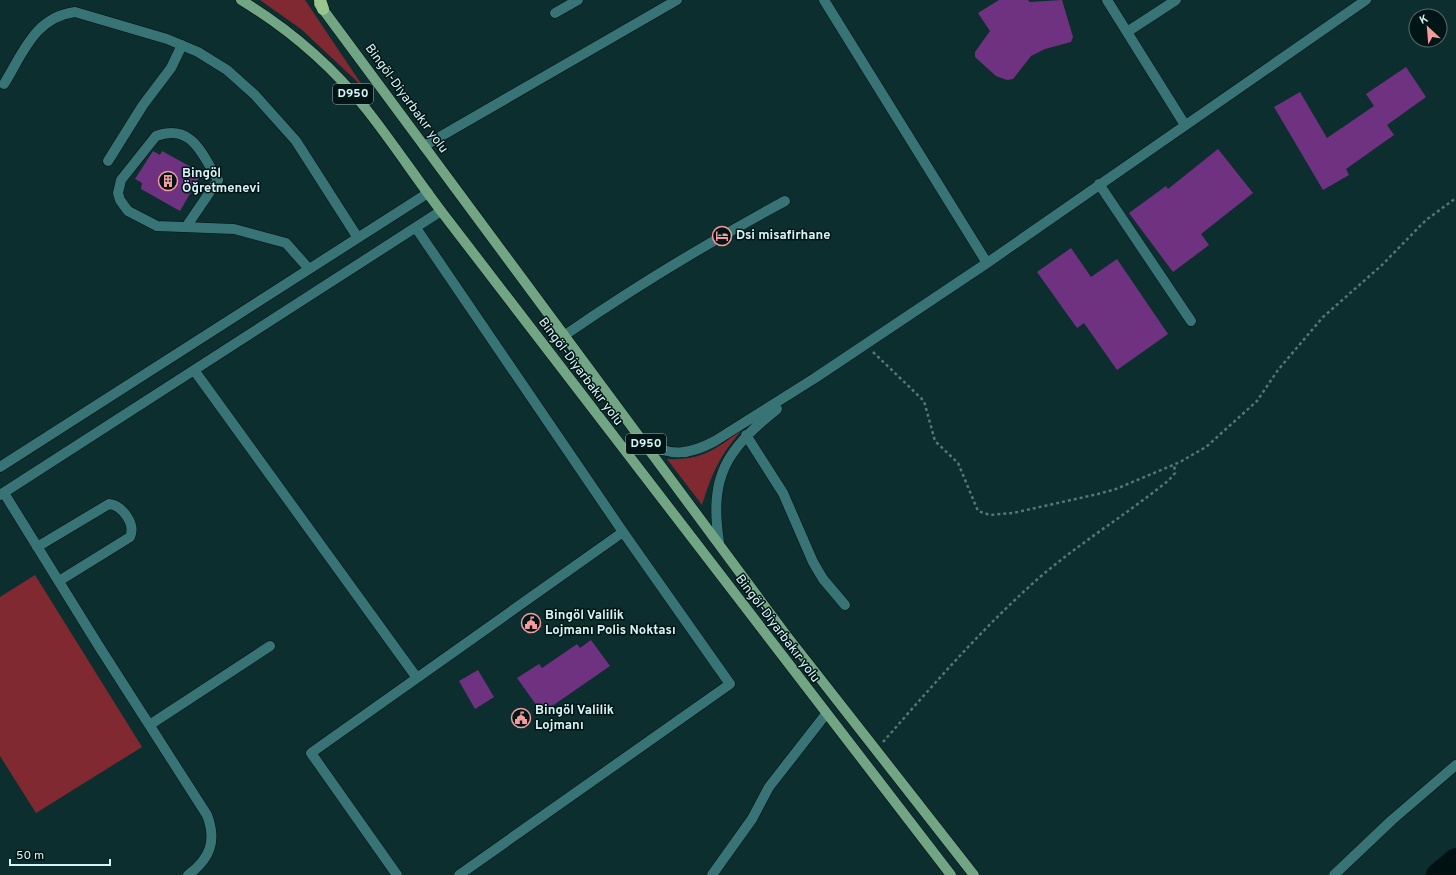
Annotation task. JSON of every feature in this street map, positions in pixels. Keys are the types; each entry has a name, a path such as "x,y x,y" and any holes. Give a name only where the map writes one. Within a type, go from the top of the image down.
{"main road":[{"name":"Bingöl-Diyarbakır yolu","path":"241,0 271,19 304,44 325,64 366,109 441,212 951,875"},
{"name":"Bingöl-Diyarbakır yolu","path":"320,3 424,146 719,542 786,635 974,875"}],"street":[{"path":"555,14 578,0"},
{"path":"424,146 677,0"},
{"path":"824,0 987,263"},
{"path":"1107,0 1185,125"},
{"path":"1127,32 1176,0"},
{"path":"644,442 669,452 684,453 700,449 866,345 987,263 1366,0"},
{"path":"4,84 37,30 50,20 66,13 75,12 167,39 182,45 222,67 255,95 287,130 309,159 331,198 358,238"},
{"path":"108,162 143,105 171,68 182,45"},
{"path":"186,227 218,180 193,140 181,134 162,134 156,136 124,174 119,186 120,200 128,211 157,226 234,229 286,243 309,269"},
{"path":"1099,184 1192,320"},
{"path":"0,467 428,193"},
{"path":"565,335 643,282 720,236 785,202"},
{"path":"188,875 200,867 208,854 212,838 210,822 203,808 151,724 2,494 441,212"},
{"path":"416,228 623,532 730,684 459,875"},
{"path":"194,370 417,678"},
{"path":"719,542 715,503 722,472 730,455 746,435 814,378"},
{"path":"746,435 783,493 813,562 823,579 845,605"},
{"path":"37,547 109,504 119,508 130,523 132,530 130,536 59,582"},
{"path":"397,875 311,753 623,532"},
{"path":"151,724 270,646"},
{"path":"712,875 752,819 769,787 826,714"},
{"path":"1334,875 1392,820 1456,765"}],"path":[{"path":"866,345 924,401 935,441 958,463 975,507 983,514 990,515 1013,513 1098,494 1116,489 1174,464 1206,447 1257,401 1278,370 1323,317 1382,265 1426,220 1456,198"},
{"path":"876,749 947,668 1008,606 1072,551 1169,480 1175,473 1174,464"}],"shaded area":[{"path":"260,0 305,0 364,88 301,29"},
{"path":"745,427 723,454 718,463 702,505 667,459 690,458 709,452"},
{"path":"35,575 142,747 36,813 0,756 0,597"}],"building":[{"path":"999,0 1028,0 1030,2 1062,0 1073,37 1071,42 1045,49 1031,56 1013,79 1007,80 996,76 975,57 975,52 990,31 978,13"},
{"path":"1406,67 1426,97 1387,125 1394,135 1346,169 1349,175 1323,190 1274,107 1300,92 1327,138 1374,106 1366,94"},
{"path":"1218,149 1253,193 1201,234 1209,245 1173,272 1129,213 1166,186 1168,189"},
{"name":"Bingöl Öğretmenevi","path":"153,151 160,155 162,151 202,173 180,211 141,189 142,183 135,179"},
{"path":"1071,248 1091,277 1117,259 1168,334 1117,370 1084,323 1077,328 1037,272"},
{"name":"Bingöl Valilik Lojmanı Polis Noktası","path":"533,613 542,626 529,634 521,621"},
{"name":"Bingöl Valilik Lojmanı","path":"591,640 610,666 542,713 517,678 539,664 542,668 577,644 580,648"},
{"path":"478,670 494,697 475,709 459,681"}],"waterway":[{"path":"1438,875 1456,860"}],"place":[{"name":"Bingöl Öğretmenevi","path":"168,181"},
{"name":"Dsi misafirhane","path":"722,236"},
{"name":"Bingöl Valilik Lojmanı Polis Noktası","path":"531,623"},
{"name":"Bingöl Valilik Lojmanı","path":"521,718"}]}
